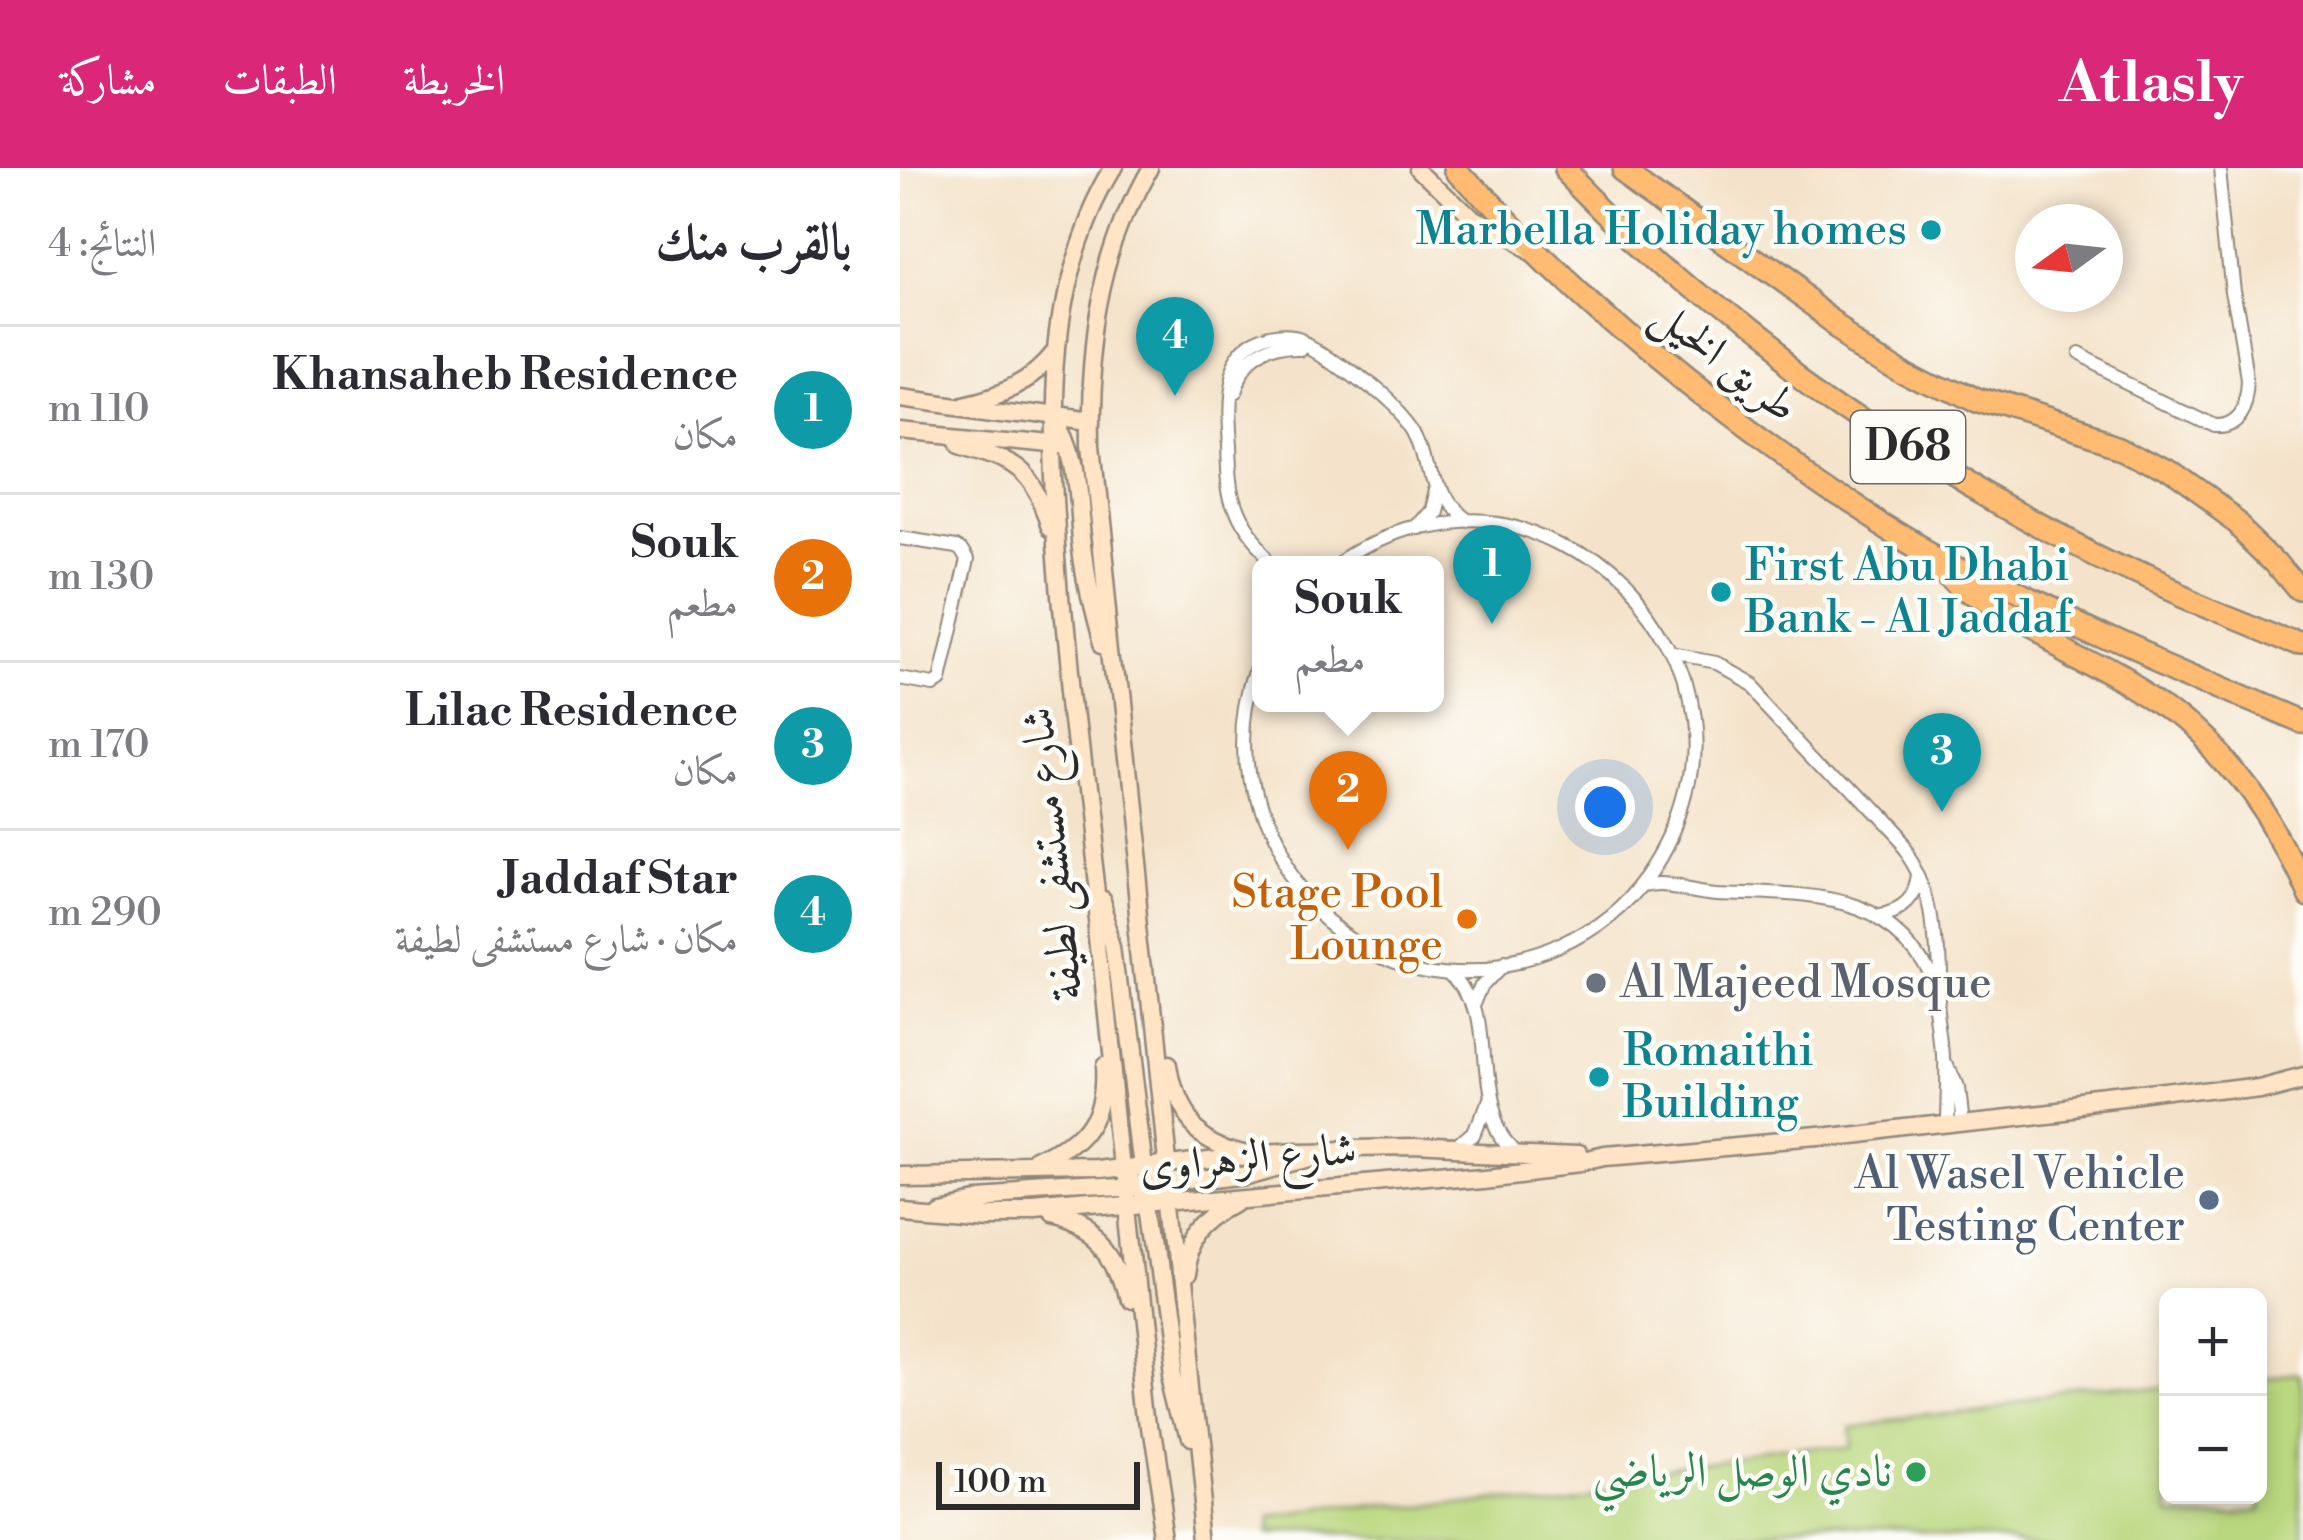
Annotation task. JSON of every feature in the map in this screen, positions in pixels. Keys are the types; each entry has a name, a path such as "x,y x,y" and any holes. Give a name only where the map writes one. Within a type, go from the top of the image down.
{"highway":[{"name":"طريق الخيل","path":"1459,168 1538,253 1618,327 1721,412 1830,489 1944,560 2124,648 2303,724"},
{"name":"طريق الخيل","path":"1566,168 1669,267 1766,348 1871,424 2065,539 2153,583 2303,646"},
{"path":"1625,168 1903,362 1976,400 2142,457 2214,503 2278,561 2303,591"},
{"path":"1944,560 1978,600 2122,680 2192,730 2252,796 2303,890"}],"main road":[{"name":"شارع مستشفى لطيفة","path":"1113,168 1081,232 1056,352 1053,416 1062,446 1058,543 1070,685 1109,1025 1145,1181"},
{"name":"شارع مستشفى لطيفة","path":"1145,1181 1153,1019 1091,422 1105,280 1126,217 1151,168"},
{"path":"1421,168 1479,221 1538,253"},
{"path":"948,404 1021,384 1056,352"},
{"path":"900,397 1091,422"},
{"path":"900,430 1091,447"},
{"path":"938,435 1016,467 1041,499 1058,543"},
{"path":"1062,446 1088,583 1117,684"},
{"path":"1093,885 1117,947 1172,1376 1200,1476"},
{"path":"1153,1019 1163,1042 1170,1085 1184,1115 1222,1144 1257,1153"},
{"path":"1024,1174 1060,1161 1076,1150 1094,1126 1103,1102 1102,1052 1109,1025"},
{"name":"شارع الزهراوى","path":"1170,1202 1488,1174 1602,1158 1953,1124 2257,1087 2303,1075"},
{"name":"شارع الزهراوى","path":"2257,1087 2303,1089"},
{"name":"شارع الزهراوى","path":"900,1175 1024,1174 1145,1181 1257,1153 1323,1150 1459,1149 1602,1158"},
{"path":"908,1208 1275,1167 1323,1150"},
{"path":"1145,1181 1170,1202 1206,1540"},
{"path":"1145,1181 1128,1206 1167,1540"},
{"path":"1182,1305 1188,1255 1199,1231 1226,1207 1259,1193"},
{"name":"شارع الزهراوى","path":"908,1208 1033,1214 1128,1206"},
{"path":"1033,1214 1080,1226 1110,1251 1141,1340"}],"street":[{"path":"2077,359 2214,425 2237,418 2248,397 2248,371 2234,296 2222,168"},
{"path":"1263,556 1232,512 1222,425 1223,384 1237,357 1261,340 1291,335 1305,338 1406,417 1423,444 1434,490 1461,522"},
{"path":"1414,529 1428,512 1434,490"},
{"path":"1252,703 1248,758 1261,821 1279,860 1304,894 1335,923 1391,954 1453,968 1501,967 1535,959 1584,937 1643,885 1672,838 1689,778 1690,716 1672,655 1642,604 1585,555 1518,527 1461,522 1414,529 1353,556"},
{"path":"900,538 957,548 968,560 940,681 933,686 900,679"},
{"path":"1672,655 1714,663 1750,683 1907,850 1922,872 1937,930 1953,1124"},
{"path":"1881,916 1896,914 1914,900 1922,872"},
{"path":"1643,885 1660,882 1709,890 1797,893 1881,916 1915,945 1931,971 1940,1000"},
{"path":"1477,1004 1485,982 1501,967"},
{"path":"1453,968 1477,1004 1487,1104 1500,1137 1517,1153"},
{"path":"1459,1149 1475,1135 1487,1104"}],"green space":[{"name":"نادي الوصل الرياضي","path":"2303,1374 2303,1540 1245,1540 1244,1525 1846,1448 1845,1425 2159,1390 2159,1504 2267,1504 2267,1378"}],"place":[{"name":"Marbella Holiday homes","path":"1931,230"},
{"name":"Jaddaf Star","path":"1175,396"},
{"name":"First Abu Dhabi Bank - Al Jaddaf","path":"1721,592"},
{"name":"Khansaheb Residence","path":"1492,624"},
{"name":"Lilac Residence","path":"1942,812"},
{"name":"Souk","path":"1348,850"},
{"name":"Stage Pool Lounge","path":"1467,919"},
{"name":"Al Majeed Mosque","path":"1596,983"},
{"name":"Romaithi Building","path":"1599,1077"},
{"name":"Al Wasel Vehicle Testing Center","path":"2209,1200"},
{"name":"نادي الوصل الرياضي","path":"1916,1472"}]}
